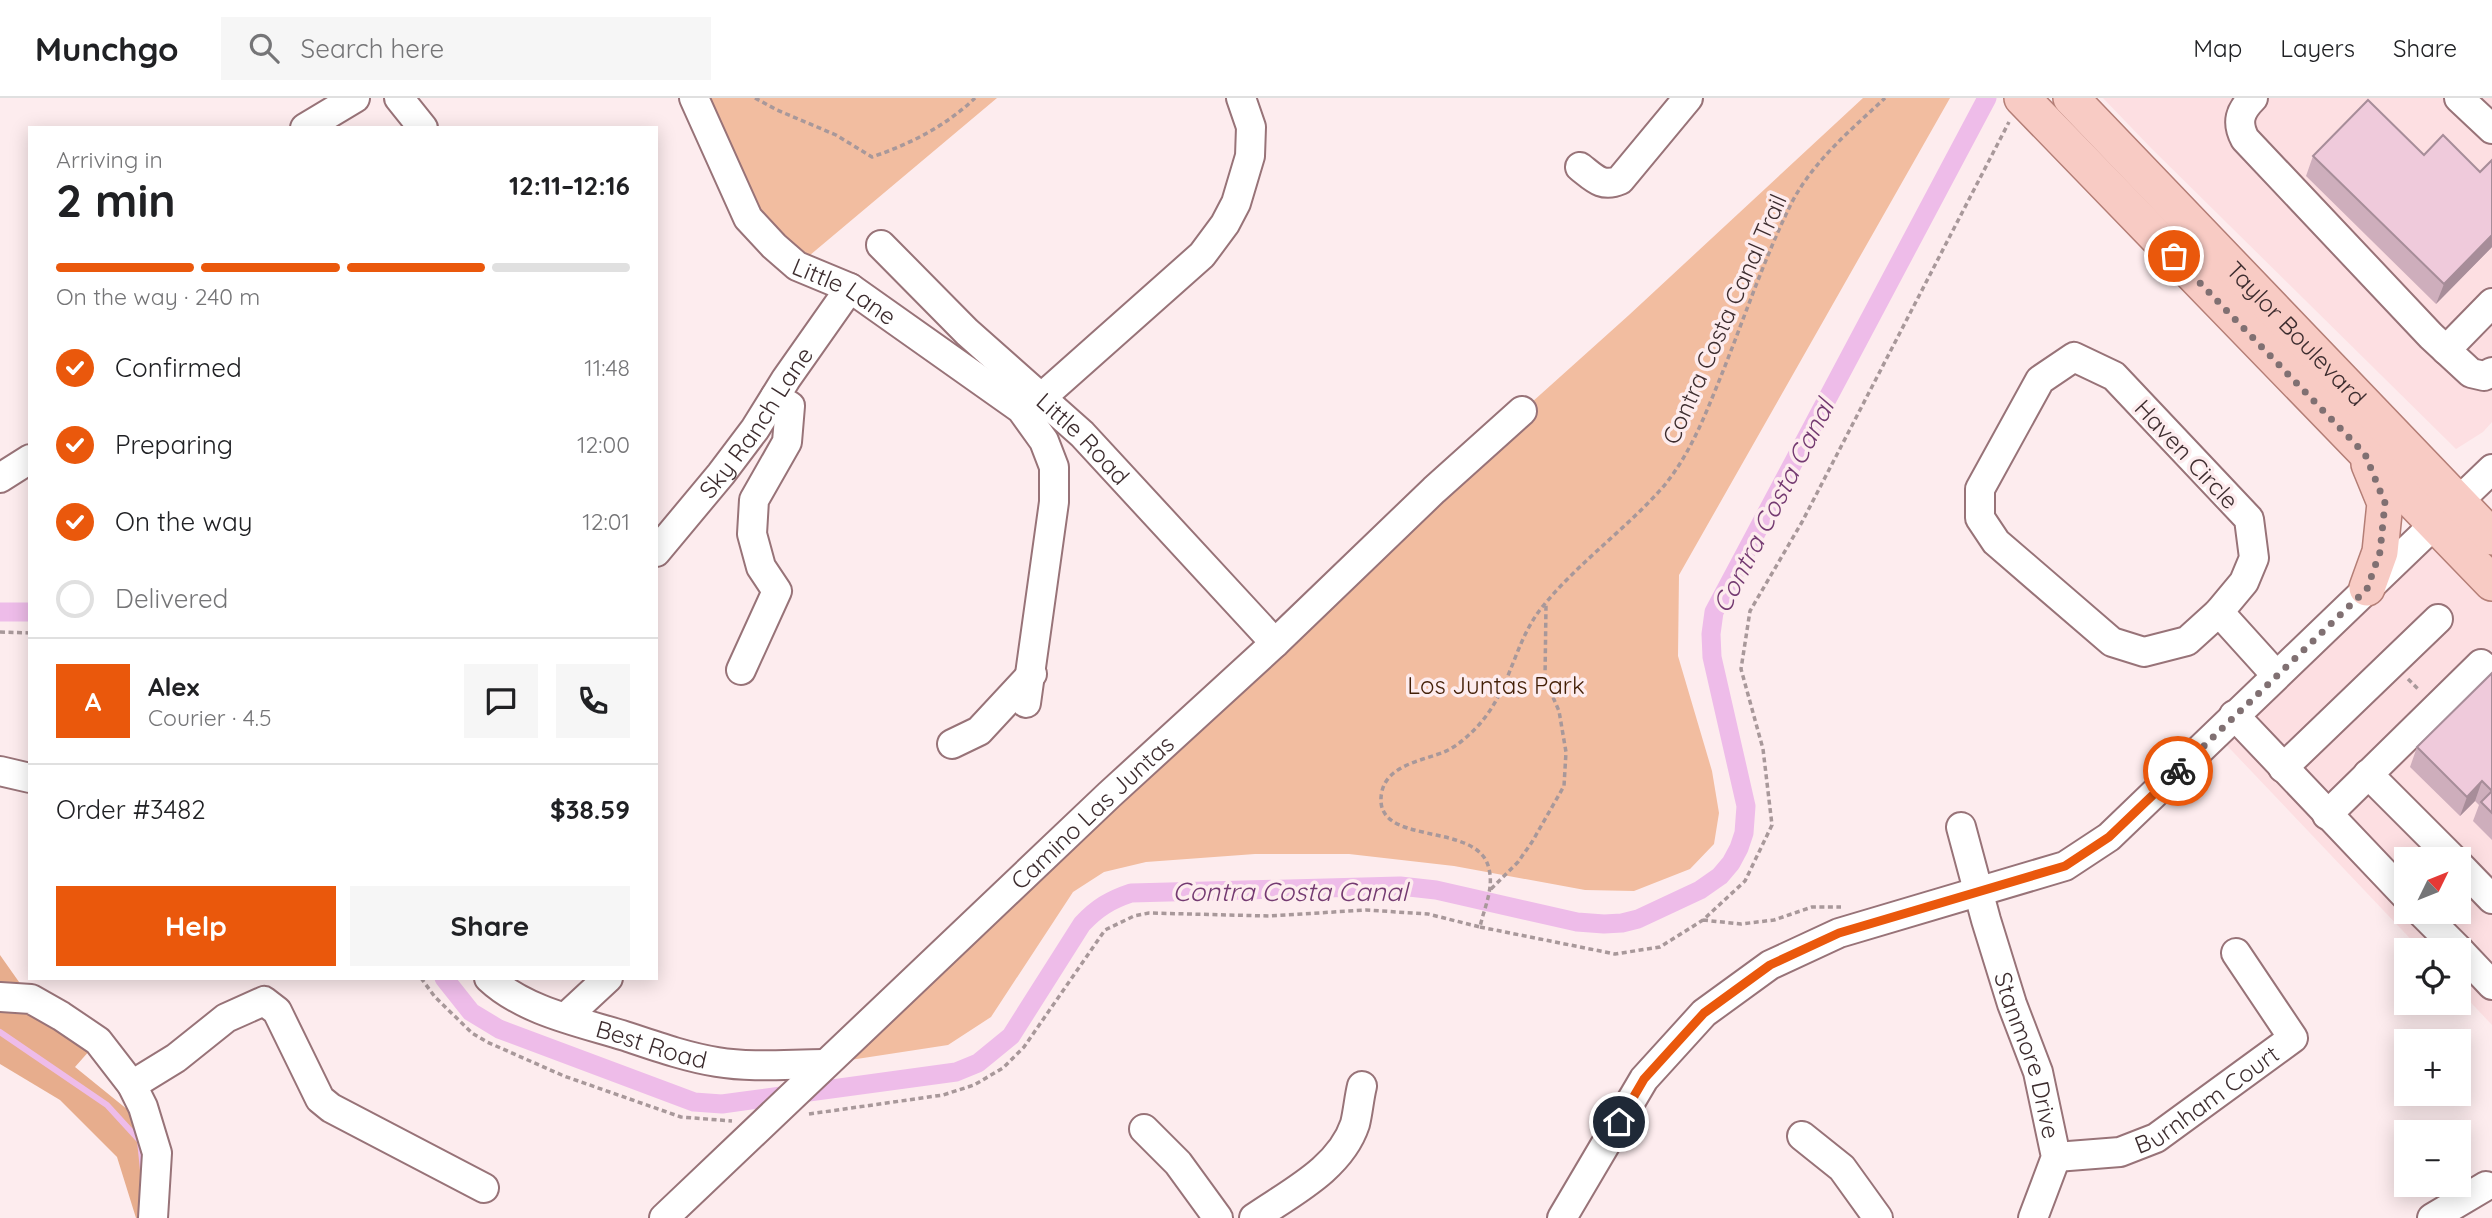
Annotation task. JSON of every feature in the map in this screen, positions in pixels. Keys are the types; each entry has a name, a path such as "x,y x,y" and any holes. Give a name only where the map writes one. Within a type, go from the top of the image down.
{"main road":[{"name":"Taylor Boulevard","path":"2071,98 2447,514 2492,583"},
{"name":"Taylor Boulevard","path":"2018,106 2365,454 2447,514 2492,537"},
{"path":"2365,454 2385,503 2380,552 2367,589"}],"street":[{"path":"307,126 355,98"},
{"path":"400,98 421,126"},
{"name":"Little Lane","path":"694,98 748,218 774,246 797,266 850,288 1021,409 1044,441 1054,467 1054,502 1027,703"},
{"path":"1041,398 1202,255 1225,224 1236,204 1250,156 1251,127 1241,98"},
{"path":"1580,167 1600,183 1611,184 1620,180 1688,98"},
{"path":"2253,98 2242,109 2239,121 2245,139 2446,350 2471,373 2484,376 2492,372"},
{"path":"2459,98 2492,130"},
{"name":"Little Road","path":"881,245 967,332 1082,434 1275,643"},
{"name":"Sky Ranch Lane","path":"658,550 755,429 850,288"},
{"path":"2446,350 2492,303"},
{"name":"Haven Circle","path":"2074,357 2114,376 2249,519 2254,558 2244,582 2219,612 2186,641 2144,652 2112,642 1996,541 1980,518 1980,489 2040,380 2074,357"},
{"path":"741,670 777,592 761,567 752,534 754,500 787,442 790,406 775,397"},
{"name":"Camino Las Juntas","path":"664,1218 1100,804 1275,643 1434,490 1522,411"},
{"path":"0,478 28,459"},
{"path":"1562,1218 1644,1079 1704,1013 1770,965 1839,933 2065,866 2109,837 2492,469"},
{"path":"2219,612 2276,675"},
{"path":"2283,768 2438,619"},
{"path":"2327,815 2481,664"},
{"path":"952,744 979,731 1032,674"},
{"path":"2234,715 2394,885"},
{"path":"0,771 28,778"},
{"path":"2368,774 2441,847"},
{"name":"Stanmore Drive","path":"1961,827 2012,1004 2038,1072 2056,1157 2033,1218"},
{"path":"2471,877 2492,899"},
{"path":"2433,924 2447,938"},
{"name":"Burnham Court","path":"2056,1157 2120,1152 2156,1138 2293,1038 2236,953"},
{"path":"2471,963 2492,985"},
{"name":"Best Road","path":"492,980 514,997 566,1017 691,1057 719,1063 818,1070"},
{"path":"566,1017 606,980"},
{"path":"0,997 31,999 61,1016 98,1041 132,1085 143,1107 157,1153 153,1218"},
{"path":"132,1085 176,1058 226,1018 264,1001 278,1011 320,1098 484,1188"},
{"path":"1254,1218 1312,1178 1339,1153 1354,1124 1362,1086"},
{"path":"1144,1129 1178,1163 1218,1218"},
{"path":"1802,1136 1843,1168 1878,1218"},
{"path":"2432,1218 2486,1186"}],"path":[{"path":"755,98 836,135 872,157 897,148 946,123 975,98"},
{"name":"Contra Costa Canal Trail","path":"1480,927 1490,891 1489,867 1479,850 1468,843 1396,824 1382,808 1382,790 1399,769 1444,752 1461,741 1488,714 1508,679 1527,628 1546,603 1560,586 1665,485 1699,430 1792,202 1821,160 1885,98"},
{"path":"806,1114 943,1095 974,1084 1003,1068 1024,1047 1105,930 1134,916 1149,913 1269,916 1366,910 1428,914 1615,954 1660,947 1703,920 1745,881 1772,825 1763,749 1741,670 1750,611 1802,522 2018,106"},
{"path":"1490,891 1518,862 1532,842 1563,786 1566,752 1559,711 1545,679 1546,603"},
{"path":"0,632 28,633"},
{"path":"2409,680 2418,690"},
{"path":"1703,920 1741,924 1763,922 1812,907 1852,907 1887,918"},
{"path":"422,980 435,997 472,1033 564,1076 681,1116 716,1121 770,1117"}],"shaded area":[{"path":"2103,98 2492,98 2492,422 2483,432 2456,449"},
{"path":"2435,525 2492,583 2492,1025 2471,1003 2471,938 2410,938 2396,924 2471,924 2471,847 2394,847 2394,922 2216,734"},
{"path":"0,955 31,999 98,1041 75,1067 149,1127 158,1218 136,1218 117,1157 60,1100 0,1064"}],"green space":[{"path":"694,98 997,98 797,266 774,246"},
{"name":"Los Juntas Park","path":"1863,98 1950,98 1679,575 1678,656 1712,771 1719,813 1714,844 1690,869 1634,891 1585,890 1454,866 1349,854 1255,854 1146,862 1104,872 1073,892 991,1017 948,1045 824,1064 1522,411"}],"building":[{"path":"2368,100 2424,155 2443,135 2480,172 2492,160 2492,235 2444,284 2313,156"},
{"path":"2492,673 2492,791 2482,781 2467,797 2417,747"},
{"path":"2492,791 2492,813 2481,802"}],"waterway":[{"name":"Contra Costa Canal","path":"446,980 471,1012 499,1029 694,1102 722,1104 956,1072 978,1063 1011,1036 1082,924 1104,905 1131,893 1400,886 1436,890 1577,922 1604,924 1638,919 1700,890 1720,876 1731,863 1744,833 1746,806 1712,657 1714,612 1987,98"},
{"name":"Contra Costa Canal","path":"0,612 28,612"},
{"path":"0,1032 107,1105 140,1141 143,1170"}],"way so far":[{"path":"2174,256 2365,454 2385,503 2380,552 2367,589 2178,771"}],"route":[{"path":"1619,1122 1644,1079 1704,1013 1770,965 1839,933 2065,866 2109,837 2178,771"}]}
